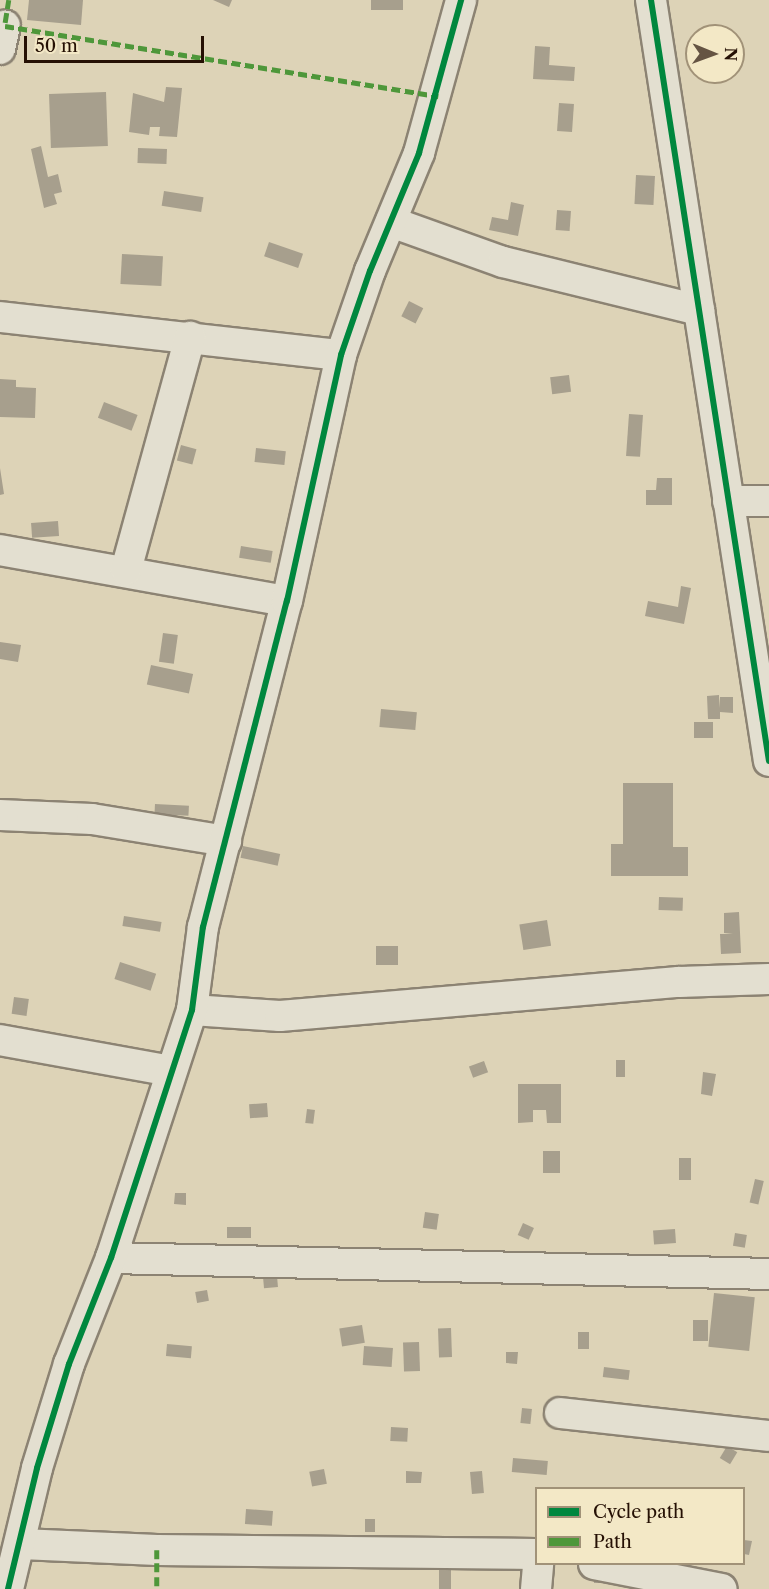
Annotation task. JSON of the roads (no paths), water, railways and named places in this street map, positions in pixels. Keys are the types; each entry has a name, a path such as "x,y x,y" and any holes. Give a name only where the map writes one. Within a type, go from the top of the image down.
{"street":[{"path":"8,1589 21,1544 37,1468 69,1364 111,1257 170,1071 192,1010 203,927 287,601 341,356 438,96 461,0"},
{"path":"651,0 769,761"},
{"path":"391,222 502,262 699,310"},
{"path":"0,317 341,356"},
{"path":"126,570 190,337"},
{"path":"728,501 769,501"},
{"path":"0,550 126,570 287,601"},
{"path":"0,814 92,819 226,841"},
{"path":"192,1010 280,1016 679,982 769,980"},
{"path":"0,1040 170,1071"},
{"path":"111,1257 769,1274"},
{"path":"560,1413 769,1436"},
{"path":"21,1544 157,1550 535,1554"},
{"path":"536,1589 538,1565"},
{"path":"604,1565 722,1589"}]}
